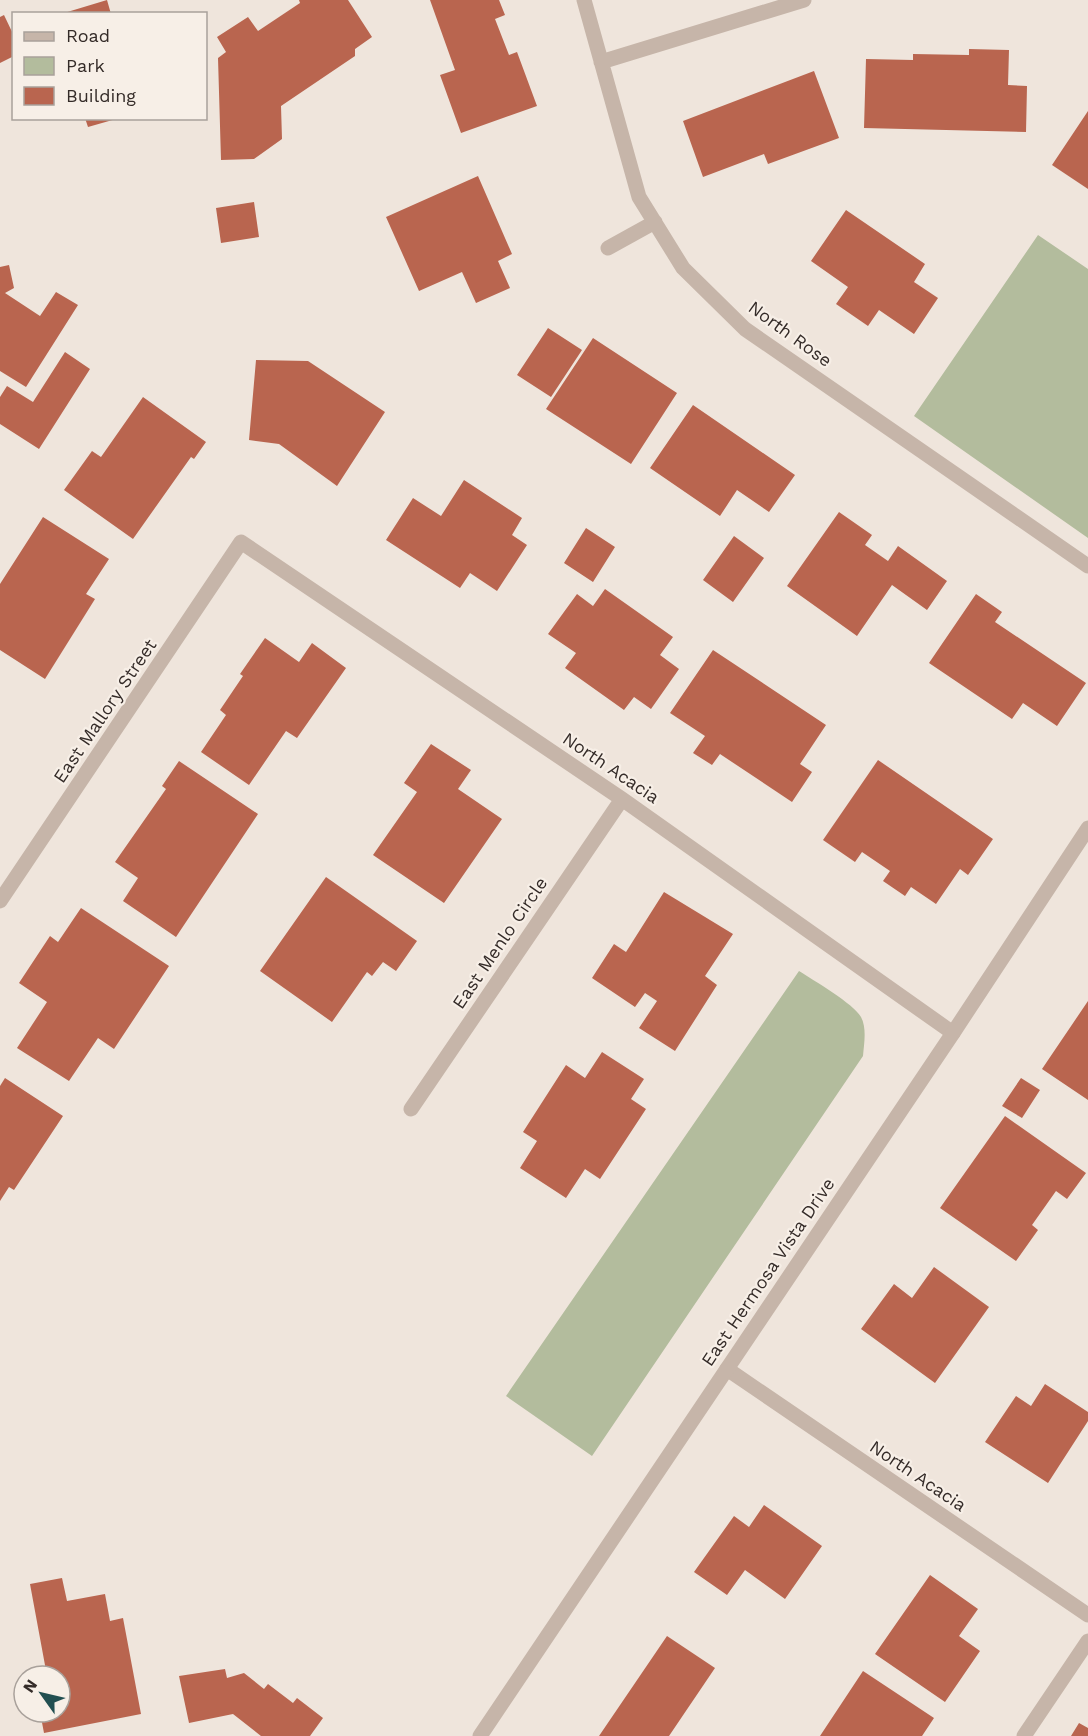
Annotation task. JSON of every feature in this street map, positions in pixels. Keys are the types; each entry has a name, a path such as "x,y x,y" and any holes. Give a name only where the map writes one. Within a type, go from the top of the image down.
{"street":[{"name":"North Rose","path":"584,0 639,197 683,268 745,330 1088,566"},
{"path":"601,62 804,0"},
{"path":"608,248 655,222"},
{"name":"North Acacia","path":"242,542 622,799 953,1033"},
{"name":"East Mallory Street","path":"0,901 242,542"},
{"name":"East Menlo Circle","path":"411,1109 622,799"},
{"name":"East Hermosa Vista Drive","path":"480,1736 953,1033 1088,828"},
{"name":"North Acacia","path":"727,1369 1088,1615"},
{"path":"1024,1736 1088,1641"}],"green space":[{"path":"1038,235 1088,269 1088,538 914,416"},
{"path":"799,971 842,999 861,1017 865,1031 863,1056 592,1456 506,1396"}],"building":[{"path":"107,0 110,12 67,12"},
{"path":"299,0 348,0 372,37 355,49 355,56 281,106 282,139 254,159 221,160 218,58 226,52 217,37 248,17 258,31 300,3"},
{"path":"430,0 499,0 505,15 495,19 509,55 517,52 537,106 461,133 440,75 455,70"},
{"path":"4,15 12,32 12,57 0,63 0,17"},
{"path":"969,49 1009,50 1008,85 1027,86 1026,132 864,128 866,59 913,60 913,54 969,55"},
{"path":"814,71 839,138 768,164 764,154 703,177 683,121"},
{"path":"1088,111 1088,189 1052,165"},
{"path":"86,120 112,120 88,127"},
{"path":"478,176 512,254 498,261 510,288 476,303 462,272 419,291 386,217"},
{"path":"254,202 259,237 221,243 216,208"},
{"path":"846,210 925,264 914,282 938,298 914,334 879,310 868,326 836,304 848,287 811,261"},
{"path":"9,265 14,288 5,293 40,316 56,292 78,305 26,387 0,371 0,267"},
{"path":"548,328 582,350 551,397 517,375"},
{"path":"593,338 677,393 631,464 546,409"},
{"path":"65,352 90,369 39,449 0,424 0,397 7,386 33,402"},
{"path":"256,360 308,361 385,412 337,486 279,444 249,440"},
{"path":"143,397 206,442 194,459 191,457 133,539 64,490 92,451 101,457"},
{"path":"693,405 795,475 769,512 737,490 720,516 650,468"},
{"path":"464,480 522,518 512,535 527,545 497,591 470,573 460,588 386,540 413,498 441,516"},
{"path":"839,512 872,535 865,545 888,561 898,546 947,581 927,610 892,585 857,636 787,586"},
{"path":"43,517 109,559 86,594 95,599 45,679 0,650 0,584"},
{"path":"586,528 615,547 593,582 564,563"},
{"path":"734,536 764,558 733,602 703,580"},
{"path":"605,589 673,637 660,655 679,669 651,709 634,697 624,710 565,668 576,653 548,634 577,594 593,606"},
{"path":"976,594 1002,612 995,622 1086,683 1057,726 1023,703 1012,719 929,663"},
{"path":"265,638 299,662 312,643 346,668 297,738 286,731 249,785 201,752 226,715 220,710 243,676 240,674"},
{"path":"713,650 826,725 800,764 812,772 792,802 720,754 712,765 693,753 705,736 670,713"},
{"path":"431,744 471,770 458,789 502,819 444,903 373,855 417,792 404,783"},
{"path":"878,760 993,839 968,875 960,869 936,904 911,887 905,896 883,881 890,871 862,852 855,862 823,840"},
{"path":"179,761 258,814 176,937 123,901 138,878 115,862 166,789 162,786"},
{"path":"326,877 417,941 396,971 383,962 372,976 367,972 332,1022 260,971"},
{"path":"664,892 733,934 705,976 717,985 675,1051 639,1028 657,1001 645,993 635,1007 592,978 614,944 626,952"},
{"path":"81,908 169,966 114,1049 98,1038 69,1081 17,1048 47,1002 19,983 50,936 58,942"},
{"path":"1088,1001 1088,1100 1042,1069"},
{"path":"602,1052 644,1079 631,1099 646,1109 600,1179 585,1169 566,1198 520,1168 537,1141 523,1132 566,1065 585,1078"},
{"path":"5,1078 63,1116 14,1190 9,1187 0,1201 0,1086"},
{"path":"1021,1078 1040,1090 1022,1118 1002,1106"},
{"path":"1005,1116 1086,1173 1067,1199 1056,1191 1032,1225 1038,1230 1016,1261 940,1208"},
{"path":"934,1267 989,1307 935,1383 861,1329 894,1284 912,1298"},
{"path":"1045,1384 1088,1412 1088,1421 1048,1483 985,1442 1016,1396 1031,1406"},
{"path":"764,1505 822,1546 785,1599 745,1570 727,1595 694,1572 734,1516 749,1527"},
{"path":"930,1575 978,1609 959,1636 980,1651 945,1702 875,1654"},
{"path":"62,1578 67,1601 105,1594 110,1621 123,1618 141,1714 44,1733 42,1724 72,1724 72,1664 45,1664 30,1584"},
{"path":"667,1636 715,1668 669,1736 599,1736"},
{"path":"225,1669 227,1678 244,1673 264,1689 268,1684 293,1703 297,1698 323,1718 310,1736 261,1736 233,1714 189,1723 179,1676"},
{"path":"863,1671 934,1718 922,1736 820,1736"},
{"path":"1079,1723 1088,1728 1088,1736 1071,1736"}]}
